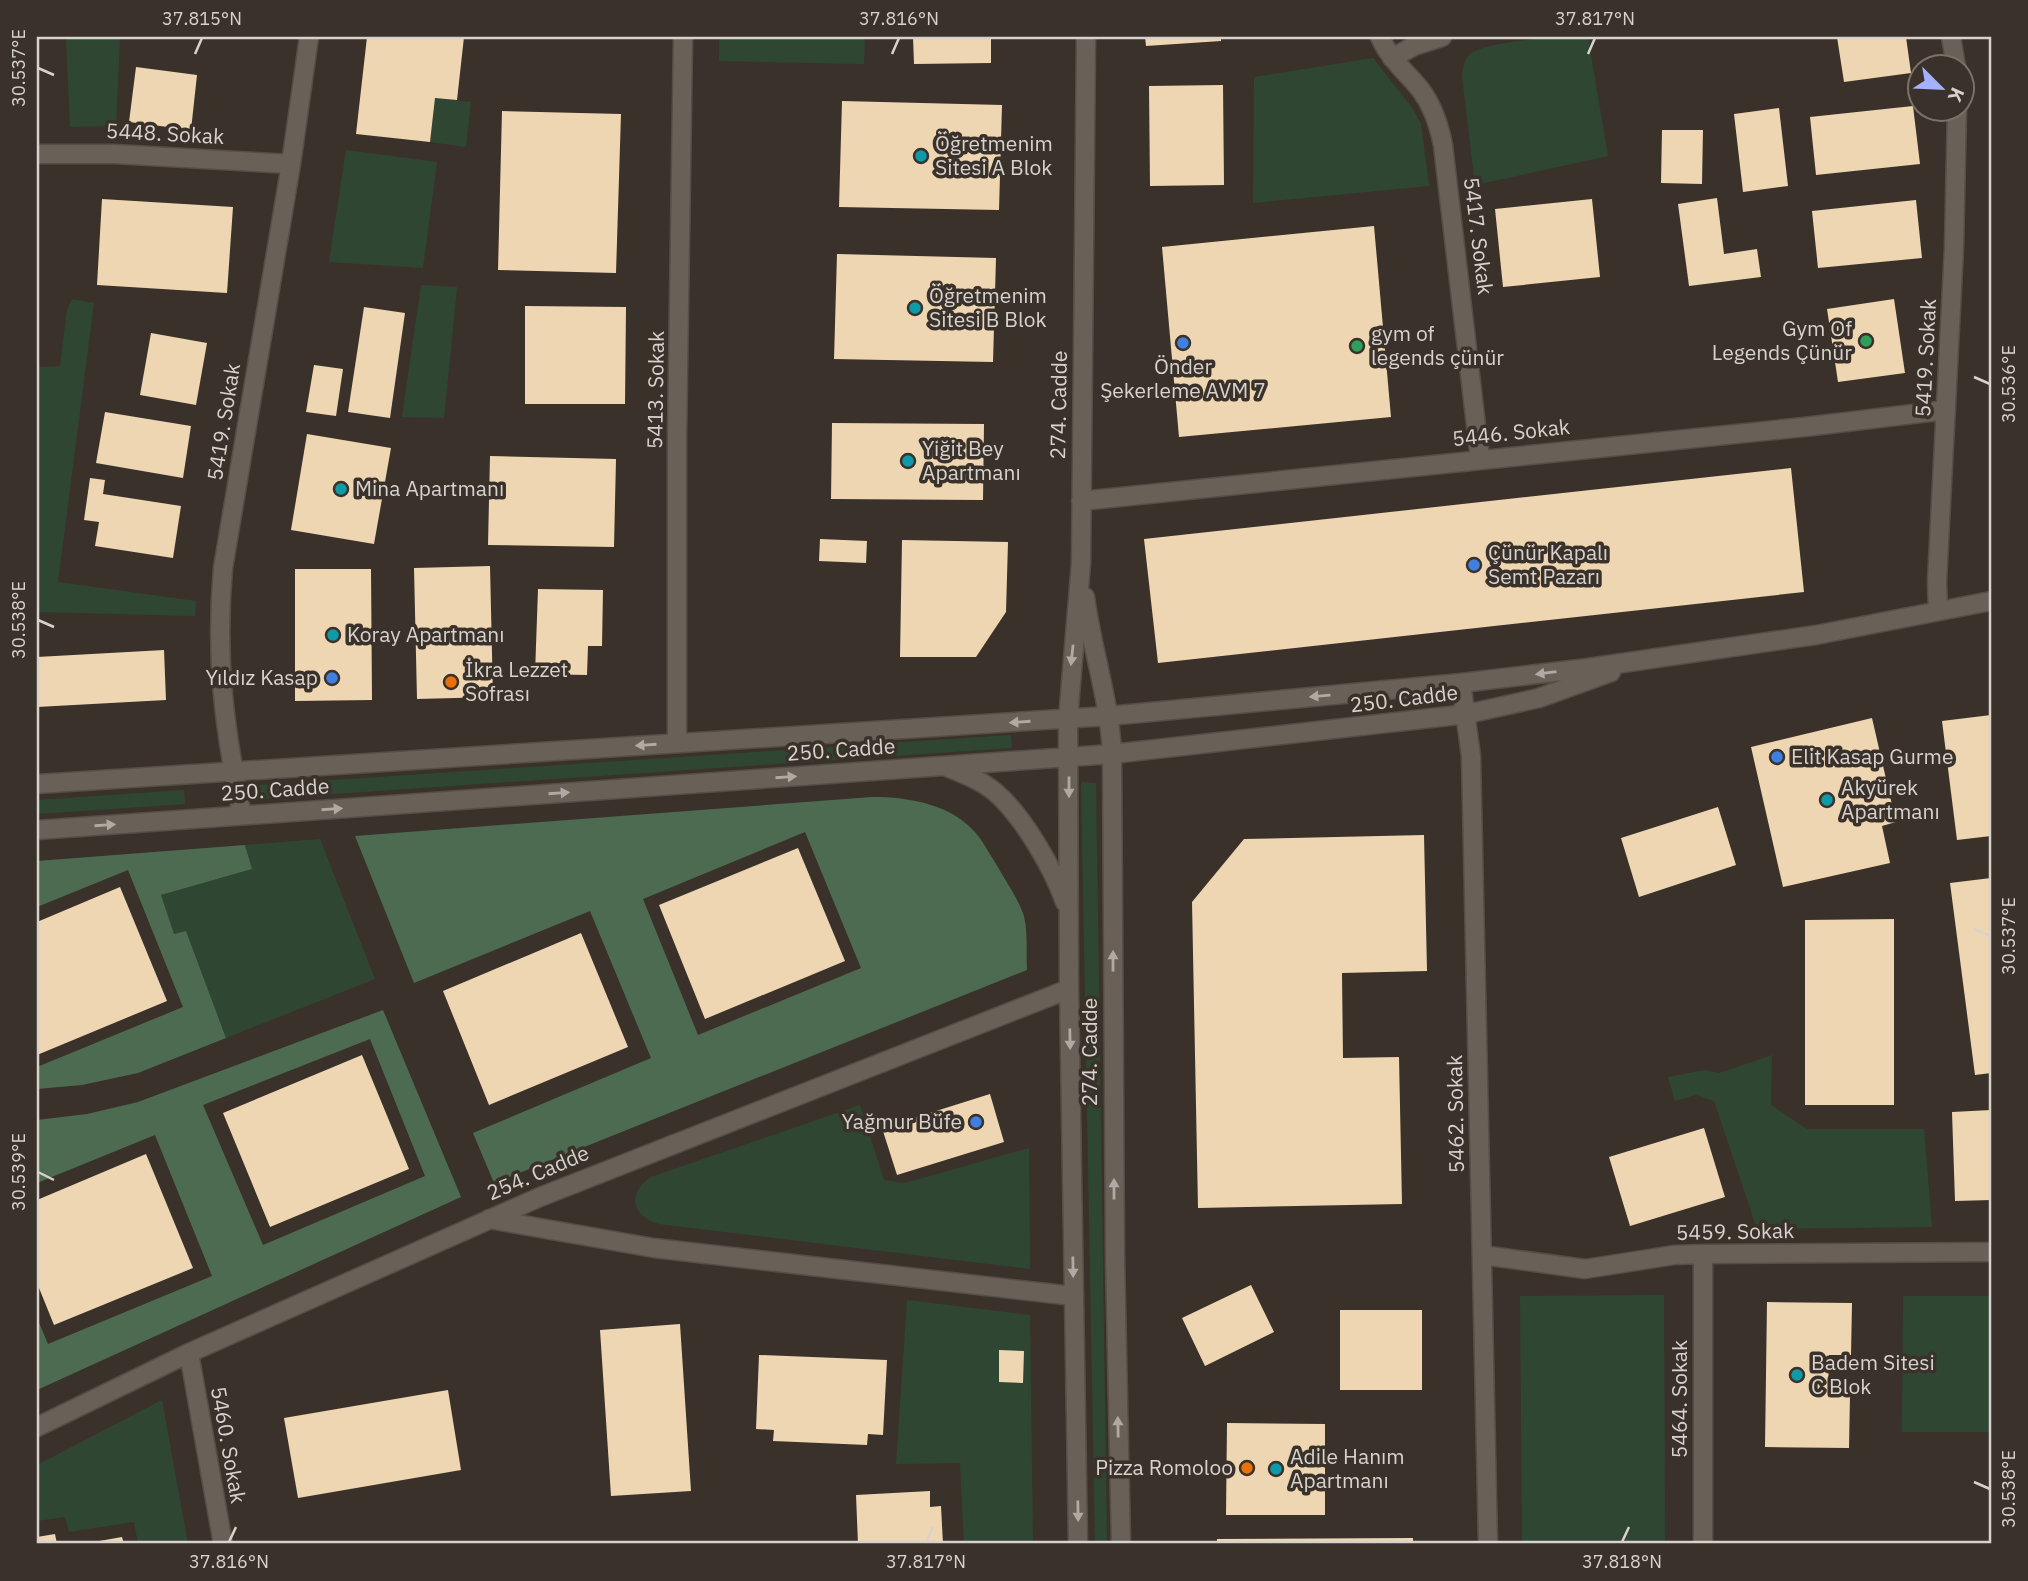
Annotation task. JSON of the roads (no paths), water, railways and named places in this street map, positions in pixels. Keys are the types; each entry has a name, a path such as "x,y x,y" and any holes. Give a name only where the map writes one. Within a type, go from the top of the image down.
{"street":[{"name":"5419. Sokak","path":"242,816 220,685 218,641 223,568 291,164 309,37"},
{"name":"5413. Sokak","path":"677,744 677,437 683,37"},
{"name":"274. Cadde","path":"1078,1544 1069,989 1068,719 1081,563 1086,37"},
{"name":"5417. Sokak","path":"1380,37 1392,58 1421,91 1438,121 1480,459"},
{"path":"1392,58 1415,46 1442,37"},
{"name":"5419. Sokak","path":"1938,611 1937,581 1954,248 1957,122"},
{"name":"5448. Sokak","path":"37,154 114,153 291,164"},
{"name":"5446. Sokak","path":"1081,501 1946,410"},
{"name":"274. Cadde","path":"1081,563 1093,649 1108,716 1112,754 1114,1244 1121,1544"},
{"name":"250. Cadde","path":"37,784 1068,719 1461,683 1816,635 1991,601"},
{"name":"250. Cadde","path":"37,830 1112,754 1467,714 1539,698 1638,661"},
{"name":"5462. Sokak","path":"1461,683 1471,756 1488,1544"},
{"path":"944,765 981,782 1011,809 1040,851 1063,896 1069,915"},
{"name":"254. Cadde","path":"37,1427 189,1353 596,1173 1069,989"},
{"path":"489,1219 654,1248 1073,1296"},
{"name":"5459. Sokak","path":"1482,1255 1585,1269 1674,1255 1991,1252"},
{"name":"5464. Sokak","path":"1703,1254 1703,1544"},
{"name":"5460. Sokak","path":"189,1353 223,1544"}],"place":[{"name":"Öğretmenim Sitesi A Blok","path":"921,156"},
{"name":"Öğretmenim Sitesi B Blok","path":"915,308"},
{"name":"Gym Of Legends Çünür","path":"1866,341"},
{"name":"Önder Şekerleme AVM 7","path":"1183,343"},
{"name":"gym of legends çünür","path":"1357,346"},
{"name":"Yiğit Bey Apartmanı","path":"908,461"},
{"name":"Mina Apartmanı","path":"341,489"},
{"name":"Çünür Kapalı Semt Pazarı","path":"1474,565"},
{"name":"Koray Apartmanı","path":"333,635"},
{"name":"Yıldız Kasap","path":"332,678"},
{"name":"İkra Lezzet Sofrası","path":"451,682"},
{"name":"Elit Kasap Gurme","path":"1777,757"},
{"name":"Akyürek Apartmanı","path":"1827,800"},
{"name":"Yağmur Büfe","path":"976,1122"},
{"name":"Badem Sitesi C Blok","path":"1797,1375"},
{"name":"Pizza Romoloo","path":"1247,1468"},
{"name":"Adile Hanım Apartmanı","path":"1276,1469"}]}
